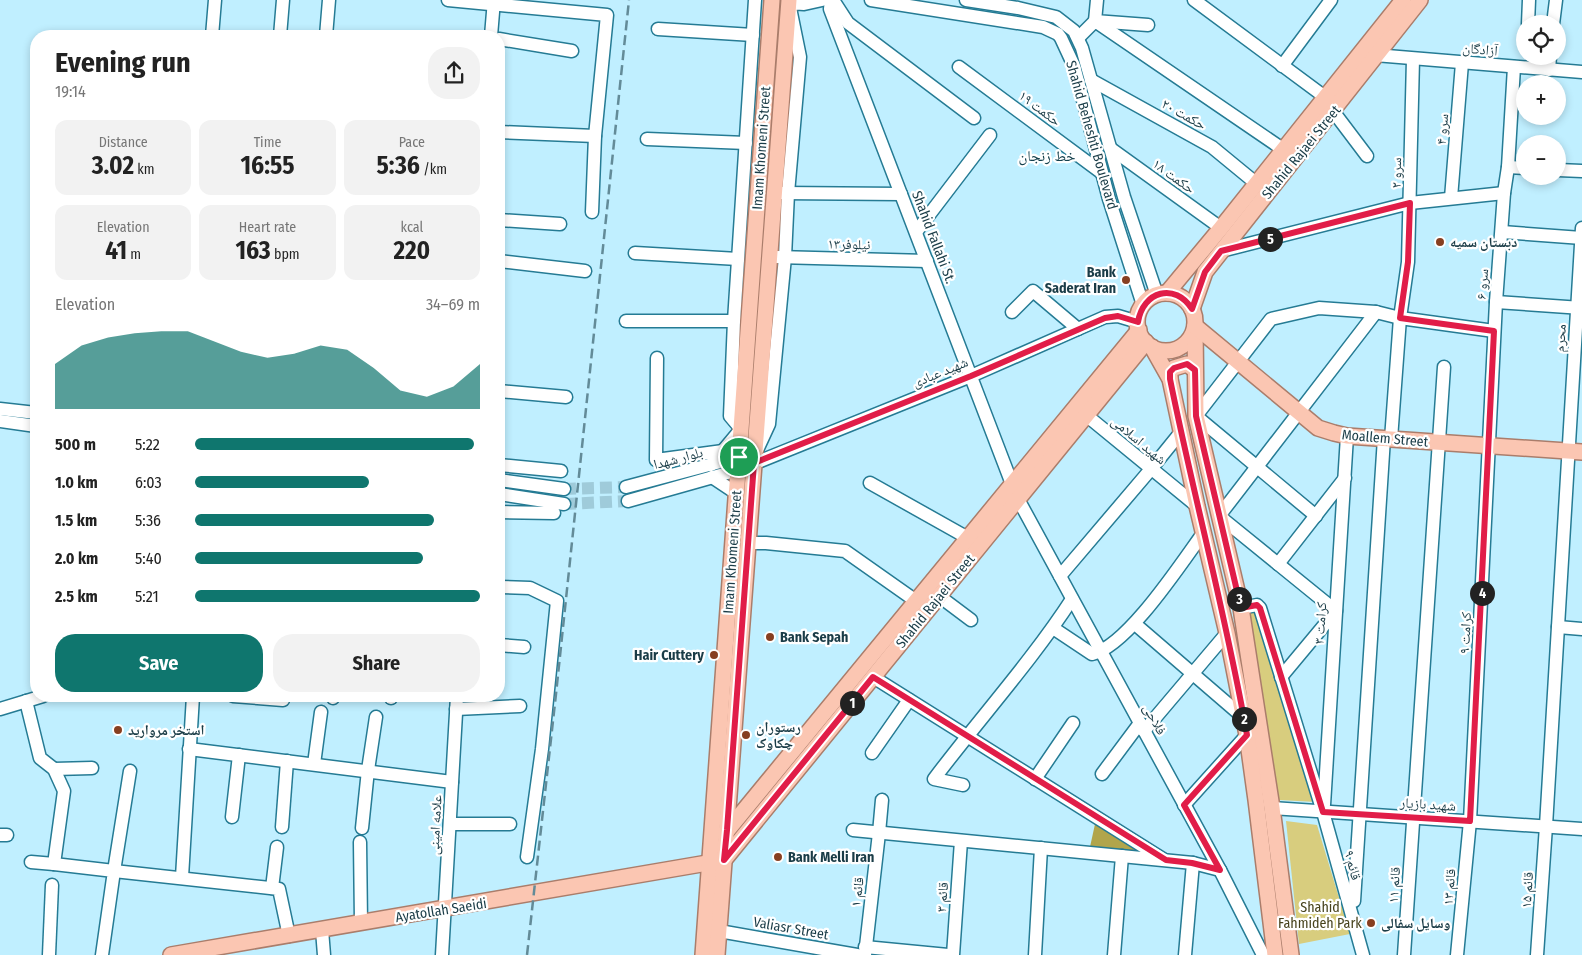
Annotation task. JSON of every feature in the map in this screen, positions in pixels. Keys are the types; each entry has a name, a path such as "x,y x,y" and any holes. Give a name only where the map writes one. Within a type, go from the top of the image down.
{"main road":[{"name":"Shahid Rajaei Street","path":"1192,309 1205,272 1333,111 1403,0"},
{"name":"Shahid Rajaei Street","path":"1162,294 1221,228 1325,97 1420,0"},
{"path":"772,1 789,2"},
{"name":"Imam Khomeni Street","path":"717,955 719,931 717,862 711,841 772,1"},
{"name":"Imam Khomeni Street","path":"703,955 717,862 727,830 755,458 777,257 782,193 789,2"},
{"path":"1170,379 1144,335 1139,313 1144,305 1162,294 1182,298 1192,309 1195,317 1196,416 1241,608 1272,808 1291,955"},
{"path":"1144,335 1161,350 1170,350 1179,348 1187,342 1195,326"},
{"name":"Moallem Street","path":"1195,326 1318,428 1347,436 1575,451"},
{"name":"Shahid Rajaei Street","path":"717,862 873,677 1086,415 1144,335"},
{"name":"Shahid Rajaei Street","path":"711,841 727,830 1012,484 1144,335"},
{"path":"1195,370 1187,364 1180,365 1170,372 1170,379 1244,717 1275,955"},
{"path":"725,650 740,652"},
{"path":"722,693 737,694"},
{"path":"730,791 734,799 743,803 748,802 754,797"},
{"name":"Ayatollah Saeidi","path":"171,955 204,952 717,862"}],"street":[{"path":"212,30 215,0"},
{"path":"280,30 283,0"},
{"path":"326,30 329,0"},
{"path":"448,0 493,2 608,15 595,136 592,212"},
{"path":"736,493 712,471 723,451 741,429 730,416 734,321 755,0"},
{"path":"789,2 804,4 822,0"},
{"path":"832,0 848,23 974,118"},
{"name":"Shahid Fallahi St.","path":"832,0 830,9 1012,484"},
{"name":"Shahid Beheshti Boulevard","path":"871,0 1043,27 1058,34 1066,45 1074,66 1109,199 1144,305"},
{"name":"Shahid Beheshti Boulevard","path":"966,0 1018,4 1056,16 1068,25 1078,38 1124,197 1162,294"},
{"path":"1078,38 1095,21 1097,0"},
{"path":"1194,0 1325,97"},
{"path":"1282,66 1332,0"},
{"path":"1528,15 1529,0"},
{"path":"1554,15 1556,0"},
{"path":"491,30 493,2"},
{"path":"1095,21 1148,25"},
{"path":"1095,21 1284,150"},
{"path":"658,29 753,35"},
{"path":"505,40 572,51"},
{"name":"آزادگان","path":"1370,51 1413,59 1516,64"},
{"name":"سرو ۲","path":"1354,901 1388,438 1400,318 1408,262 1413,59"},
{"name":"سرو ۴","path":"1451,198 1462,62"},
{"name":"سرو ۶","path":"1490,445 1494,331 1504,193 1522,65"},
{"name":"آزادگان","path":"1526,65 1549,70 1582,72"},
{"path":"1549,65 1549,70"},
{"name":"حکمت ۱۹","path":"960,67 1102,173"},
{"name":"حکمت ۲۰","path":"1091,80 1212,147 1257,184"},
{"path":"1333,111 1367,156"},
{"path":"505,132 595,136"},
{"path":"916,232 990,135"},
{"path":"647,139 746,143"},
{"name":"حکمت ۱۸","path":"1110,148 1221,228"},
{"path":"1508,167 1516,167"},
{"path":"1566,170 1582,171"},
{"path":"782,193 902,194"},
{"path":"1221,251 1410,203 1504,193"},
{"path":"1109,199 1124,197"},
{"path":"505,220 560,224"},
{"name":"محرم","path":"1558,627 1575,451 1582,228"},
{"path":"1502,232 1582,238"},
{"path":"635,253 738,259"},
{"name":"نیلوفر۱۳","path":"777,257 927,261"},
{"path":"505,262 586,271"},
{"path":"1012,312 1033,291 1078,328"},
{"path":"1496,302 1579,308"},
{"path":"1316,516 1196,416 1271,319 1319,308 1376,312 1400,318 1494,331"},
{"path":"1281,677 1336,611 1219,516 1376,312"},
{"name":"شهید عبادی","path":"755,458 971,376 1078,328 1105,318 1118,316 1144,335"},
{"path":"626,321 734,321"},
{"path":"657,358 656,460 723,451"},
{"name":"قائم ۱۱","path":"1404,955 1444,367"},
{"path":"505,392 566,397"},
{"path":"0,409 30,412"},
{"name":"شهید اسلامی","path":"1086,415 1197,506"},
{"path":"0,421 30,425"},
{"path":"1060,576 1152,469 1181,432"},
{"name":"کرامت ۳","path":"1323,812 1347,436"},
{"name":"کرامت ۹","path":"1470,821 1490,445"},
{"path":"738,464 755,458"},
{"name":"بلوار شهدا","path":"626,487 712,471 738,464"},
{"path":"505,466 561,471"},
{"name":"بلوار شهدا","path":"628,501 712,471"},
{"path":"1278,564 1345,478"},
{"path":"505,481 564,489"},
{"path":"870,484 968,538"},
{"path":"505,495 564,504"},
{"name":"فلاحی","path":"1018,498 1220,870 1263,955"},
{"path":"505,512 554,513"},
{"path":"1053,628 1092,654 1101,652 1135,624 1204,532"},
{"path":"749,542 845,551 916,601"},
{"path":"505,587 530,588 557,601 542,749 527,857"},
{"path":"939,596 971,620"},
{"path":"963,785 934,779 1053,628 1072,599"},
{"name":"قائم ۹","path":"1241,608 1259,606 1323,812 1363,955"},
{"path":"1135,624 1244,717"},
{"path":"1558,627 1582,629"},
{"name":"قائم ۱۵","path":"1537,955 1558,627"},
{"path":"1102,774 1227,633"},
{"path":"505,645 524,646"},
{"path":"873,677 1166,860"},
{"path":"0,709 30,700"},
{"path":"872,753 909,700"},
{"path":"26,701 40,758 54,769 64,791 54,864"},
{"path":"182,877 193,702"},
{"path":"457,702 520,706"},
{"name":"علامه امینی","path":"442,955 457,702"},
{"path":"314,764 321,712"},
{"path":"362,828 376,717"},
{"path":"1035,779 1073,723"},
{"path":"1184,805 1247,735"},
{"path":"189,749 452,782"},
{"path":"232,817 239,755"},
{"path":"282,827 286,761"},
{"path":"54,769 92,768"},
{"path":"102,955 130,771"},
{"name":"قائم ۱","path":"863,952 882,800"},
{"name":"شهید بازیار","path":"1272,808 1582,829"},
{"name":"قائم ۱۳","path":"1457,955 1470,821"},
{"path":"450,824 510,824"},
{"path":"853,830 1166,860 1192,863 1220,870"},
{"name":"قائم ۳","path":"953,955 961,841"},
{"path":"360,842 361,923"},
{"path":"272,888 277,846"},
{"path":"1035,955 1040,848"},
{"path":"1114,955 1122,856"},
{"path":"31,862 279,889 289,936"},
{"path":"1185,955 1192,863"},
{"path":"49,955 52,886"},
{"path":"322,930 324,955"},
{"name":"Valiasr Street","path":"719,931 863,952 948,955"}],"green space":[{"path":"1257,611 1316,802 1279,800 1246,612"},
{"name":"Shahid Fahmideh Park","path":"1286,821 1317,825 1350,934 1299,944"}],"shaded area":[{"path":"1095,824 1146,855 1090,847"}],"tunnel":[{"path":"564,489 626,487"},
{"path":"564,504 628,501"}],"railway":[{"path":"527,955 629,0"}],"place":[{"name":"دبستان سمیه","path":"1440,242"},
{"name":"Bank Saderat Iran","path":"1126,280"},
{"name":"Bank Sepah","path":"770,637"},
{"name":"Hair Cuttery","path":"714,655"},
{"name":"استخر مروارید","path":"118,730"},
{"name":"رستوران چکاوک","path":"746,735"},
{"name":"Bank Melli Iran","path":"778,857"},
{"name":"وسایل سفالی","path":"1371,923"}],"district":[{"name":"خط زنجان","path":"1047,156"}],"route":[{"path":"739,457 738,470 754,463 971,376 1078,328 1105,318 1118,316 1138,322 1139,313 1144,305 1157,295 1174,294 1188,303 1192,309 1205,272 1221,251 1410,203 1408,262 1400,318 1494,331 1490,445 1470,821 1323,812 1260,608 1257,605 1241,608 1196,416 1195,370 1187,364 1174,368 1170,372 1170,379 1227,633 1247,735 1184,805 1220,870 1192,863 1166,860 873,677 724,860 754,463 739,457"}]}
